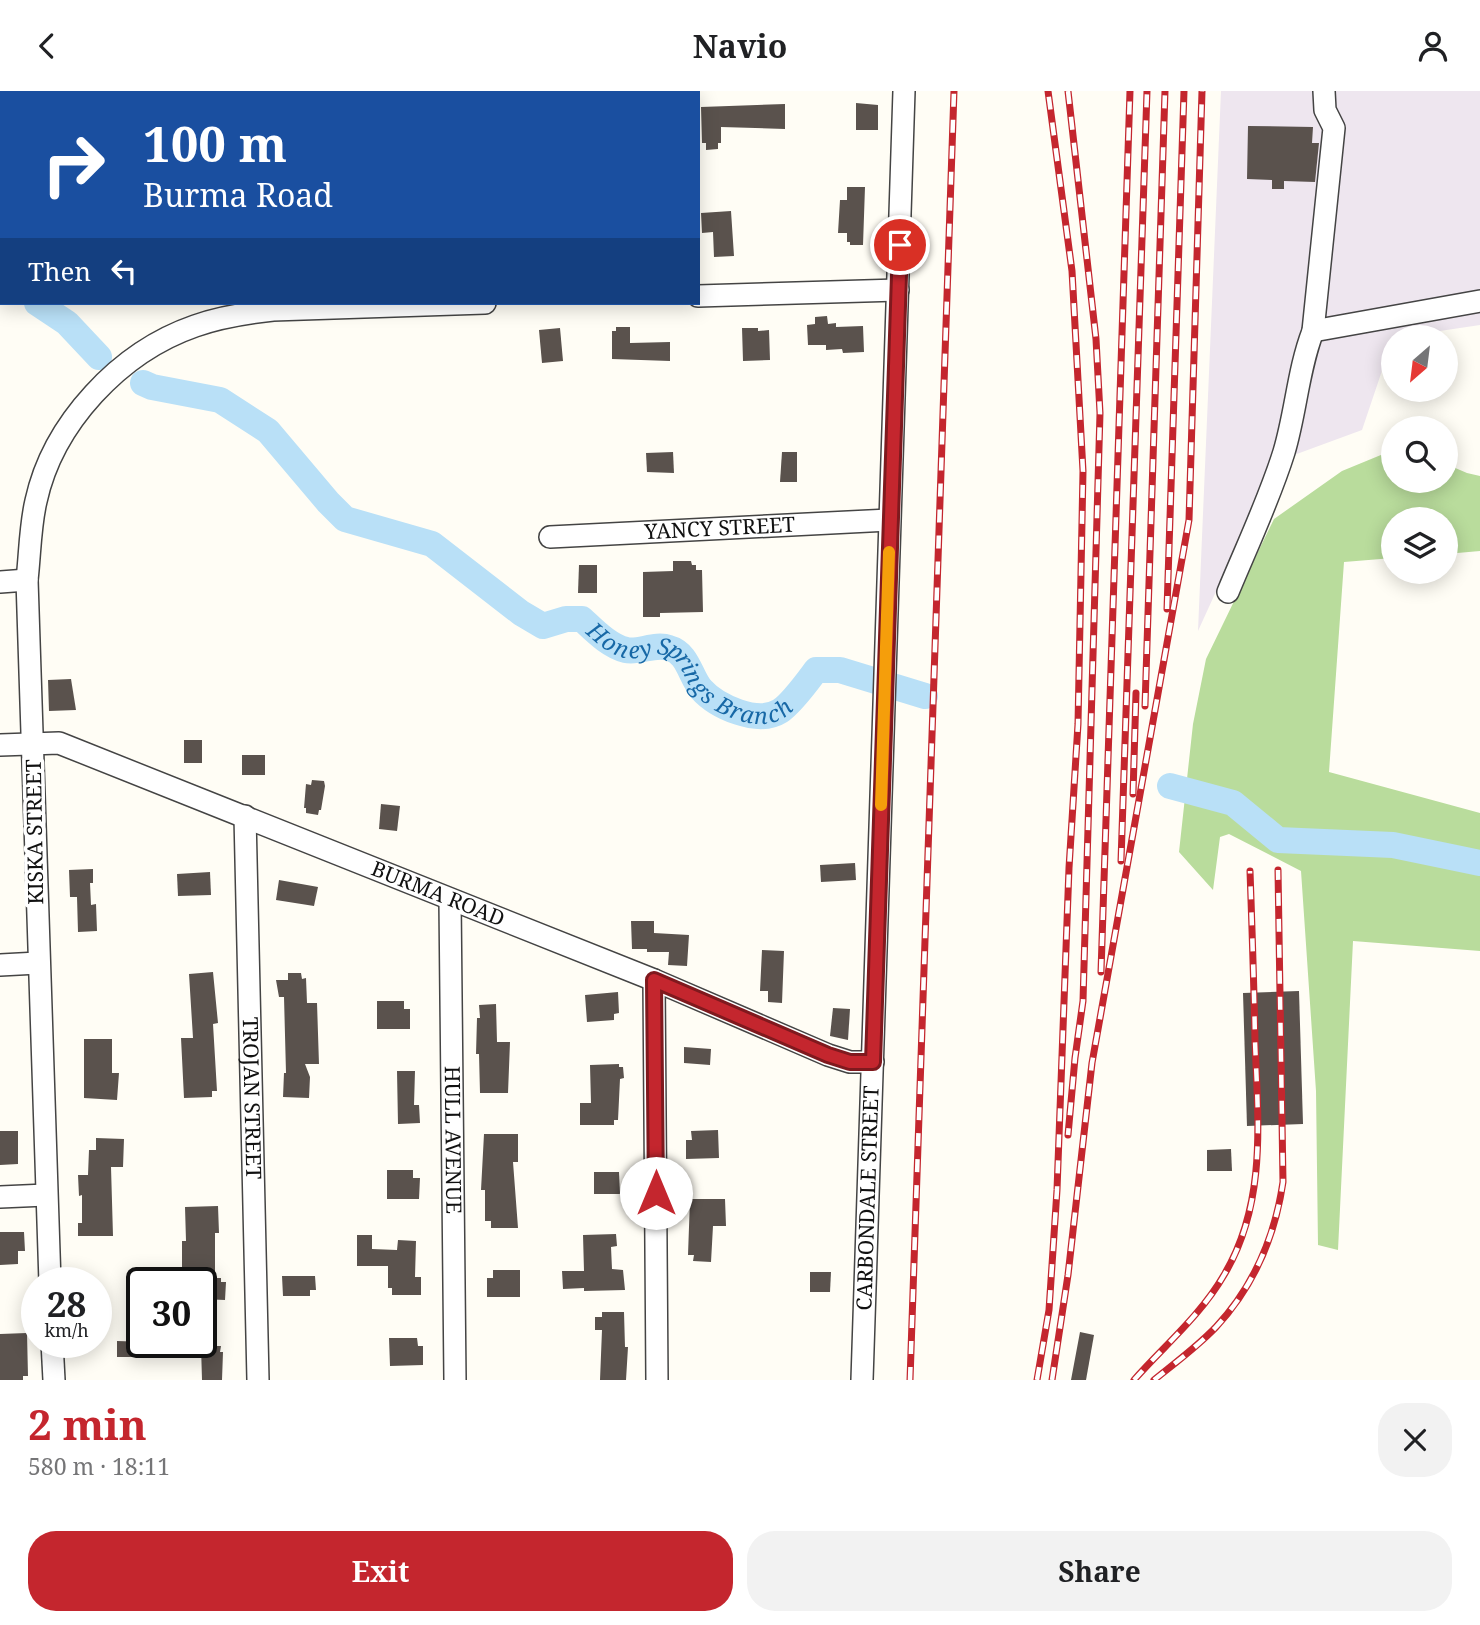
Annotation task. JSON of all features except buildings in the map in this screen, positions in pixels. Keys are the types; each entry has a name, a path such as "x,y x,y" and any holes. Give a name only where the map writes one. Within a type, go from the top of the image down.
{"street":[{"name":"CARBONDALE STREET","path":"862,1380 904,91"},
{"path":"1228,592 1269,496 1285,449 1312,331 1334,128 1325,110 1324,91"},
{"path":"700,296 898,290"},
{"path":"1312,331 1480,302"},
{"name":"KISKA STREET","path":"49,1267 27,580 35,502 42,479 71,423 90,397 116,372 150,347 193,326 242,313 373,305"},
{"name":"YANCY STREET","path":"550,537 889,520"},
{"path":"0,582 27,580"},
{"name":"BURMA ROAD","path":"0,745 59,743 654,980 828,1055 850,1062 873,1062"},
{"name":"TROJAN STREET","path":"245,816 258,1380"},
{"name":"HULL AVENUE","path":"450,900 455,1380"},
{"path":"0,965 38,963"},
{"path":"654,980 657,1380"},
{"path":"0,1198 46,1195"},
{"path":"53,1358 54,1380"}],"shaded area":[{"path":"1221,91 1480,91 1480,325 1458,328 1458,325 1381,325 1381,374 1362,430 1275,462 1198,631"}],"green space":[{"path":"1381,455 1381,493 1458,493 1458,469 1480,476 1480,551 1458,553 1458,507 1381,507 1381,559 1344,562 1329,772 1480,813 1480,951 1353,941 1338,1250 1318,1245 1316,1091 1301,871 1229,834 1220,837 1213,890 1179,852 1193,724 1206,659 1274,519 1342,471"}],"waterway":[{"name":"Honey Springs Branch","path":"40,305 67,323 99,357"},
{"name":"Honey Springs Branch","path":"143,383 220,400 268,431 345,519 432,544 521,613 543,626 566,619 582,619 602,637 620,648 631,651 664,647 675,651 685,660 701,689 727,708 750,715 771,715 785,707 816,670 840,670 925,696"},
{"name":"Honey Springs Branch","path":"1170,786 1233,803 1278,840 1393,845 1480,863"}],"railway":[{"path":"910,1380 954,91"},
{"path":"1037,1380 1049,1310 1057,1190 1069,868 1078,724 1083,471 1072,271 1048,91"},
{"path":"1068,91 1096,339 1100,413 1083,1001 1068,1135"},
{"path":"1101,972 1130,91"},
{"path":"1121,861 1147,91"},
{"path":"1145,706 1165,91"},
{"path":"1167,609 1184,91"},
{"path":"1052,1380 1068,1275 1092,1063 1189,520 1202,91"},
{"path":"1133,794 1136,693"},
{"path":"1154,1380 1209,1334 1241,1295 1261,1259 1279,1202 1283,1182 1278,870"},
{"path":"1134,1380 1215,1290 1238,1248 1247,1219 1257,1161 1258,1131 1250,871"}],"slow traffic":[{"path":"881,805 889,552"}],"route":[{"path":"656,1193 654,980 828,1055 850,1062 873,1062 900,245"}]}
